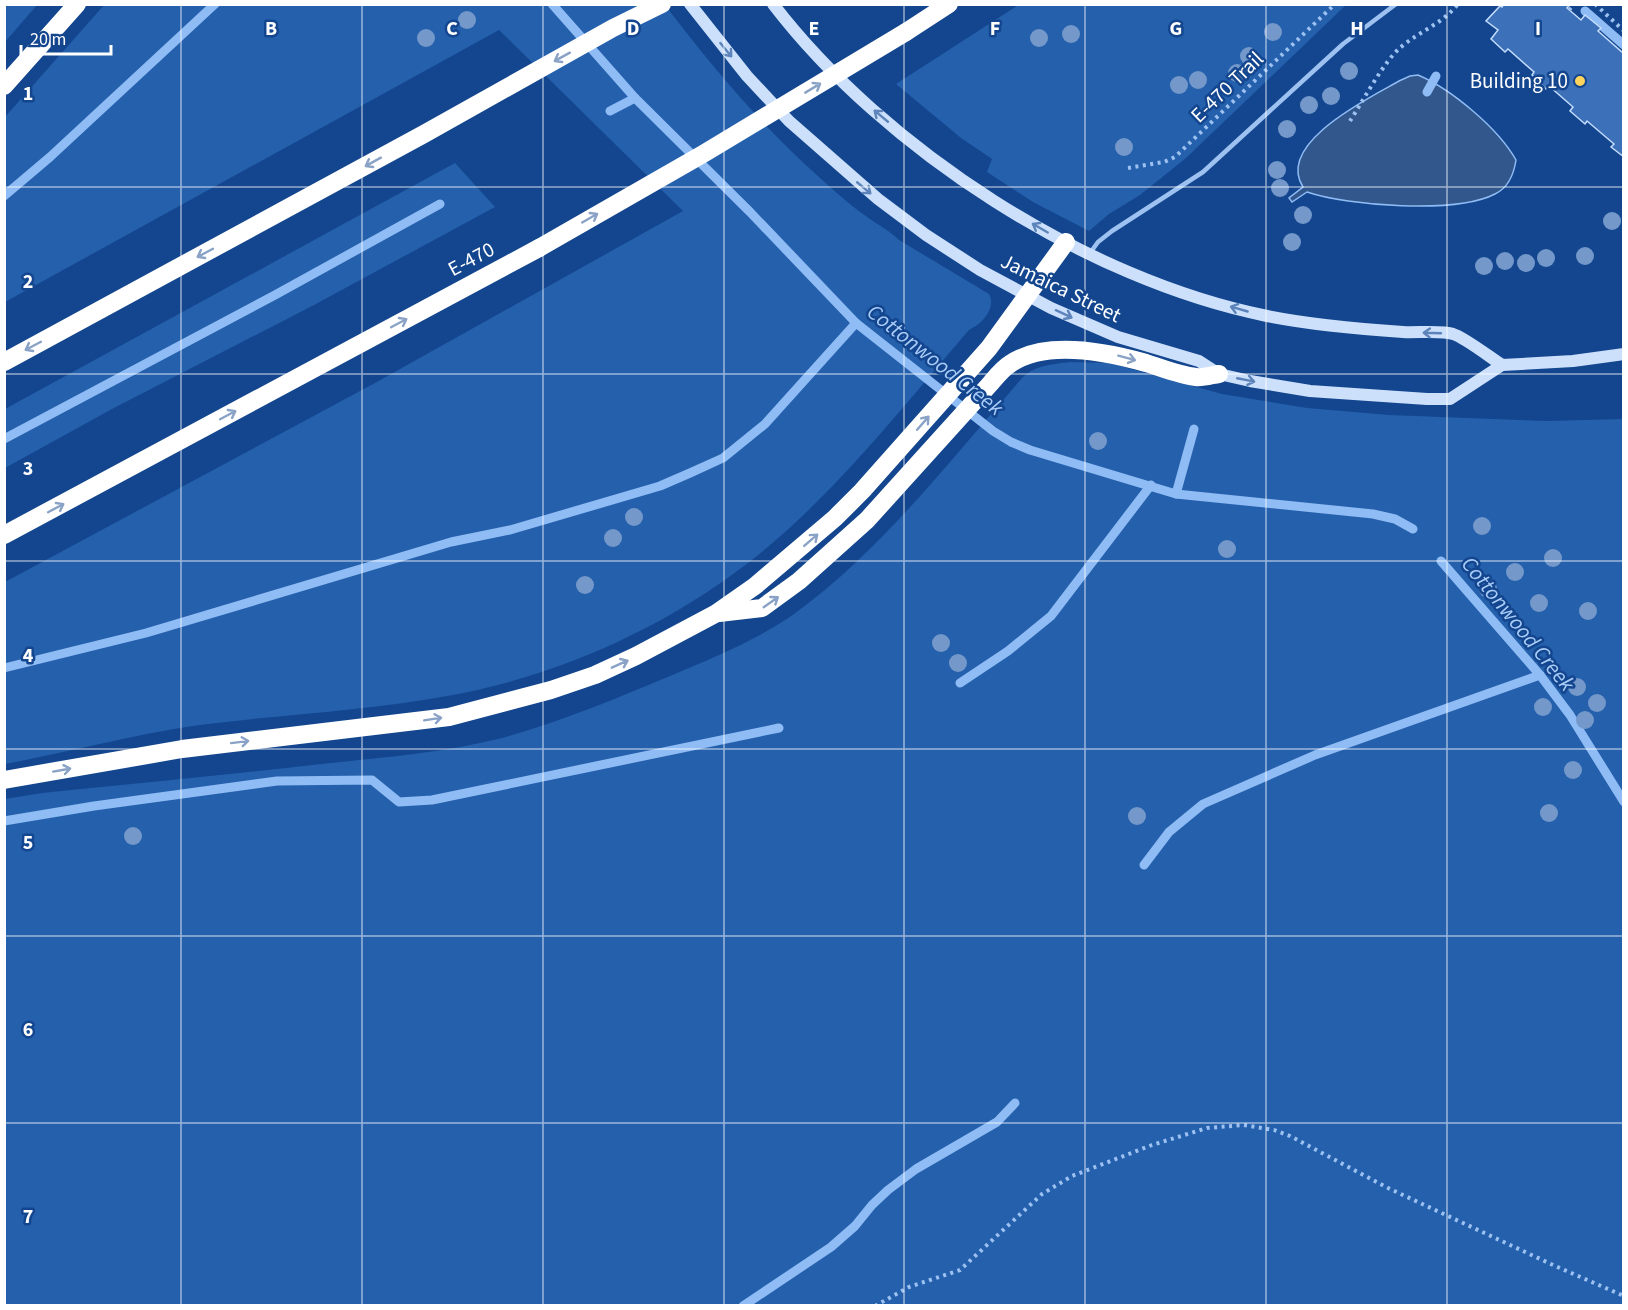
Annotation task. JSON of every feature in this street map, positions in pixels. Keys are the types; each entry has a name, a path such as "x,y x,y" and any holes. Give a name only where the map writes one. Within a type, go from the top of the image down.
{"highway":[{"path":"4,86 77,4"},
{"path":"613,28 628,4"},
{"path":"4,362 424,134 613,28 662,4"},
{"name":"E-470","path":"4,535 540,248 737,133 949,4"},
{"path":"4,780 152,754 422,721 477,711 595,675 664,642 715,614 767,578 849,504 989,348 1066,242"},
{"path":"715,614 762,608 770,604 844,542 1009,365 1017,360 1036,354 1075,350 1114,355 1197,378 1219,374"}],"main road":[{"name":"Jamaica Street","path":"690,4 747,76 789,121 878,199 963,260 1027,296 1118,337 1199,361 1219,374 1310,391 1373,397 1450,399 1503,365 1573,361 1623,354"},
{"name":"Jamaica Street","path":"773,4 794,31 845,85 900,133 977,191 1089,254 1205,300 1265,316 1363,329 1452,333 1503,365"}],"lane":[{"path":"1089,254 1098,242 1112,231 1203,172 1343,44 1396,4"}],"path":[{"name":"E-470 Trail","path":"1128,168 1164,162 1175,157 1335,4"},
{"path":"1350,121 1396,52 1446,18 1458,4"},
{"path":"1569,10 1574,4"},
{"path":"1595,4 1623,31"},
{"path":"875,1305 909,1287 960,1270 1042,1194 1072,1176 1194,1131 1237,1125 1274,1130 1290,1136 1396,1192 1623,1296"}],"shaded area":[{"path":"105,4 665,5 738,95 820,178 850,204 899,240 989,294 991,305 983,320 969,330 837,482 779,537 748,563 681,609 608,646 532,675 453,695 358,709 175,729 5,764 5,582 375,383 683,211 499,30 5,302 5,117"},
{"path":"1020,4 1346,5 1186,158 1140,195 1109,214 1089,231 1033,202 987,172 992,159 961,138 896,84"},
{"path":"4,5 37,5 5,42"},
{"path":"1418,75 1459,100 1498,135 1516,160 1507,184 1495,194 1455,204 1402,206 1374,204 1307,192 1292,202 1289,198 1303,187 1298,170 1302,154 1314,138 1368,98 1399,81"},
{"path":"455,163 495,207 5,468 5,409"},
{"path":"1071,362 1109,363 1222,394 1307,408 1389,415 1547,421 1623,419 1623,1305 5,1306 5,799 460,747 524,732 629,693 734,648 794,614 826,589 886,533 1023,377 1039,368"}],"building":[{"name":"Building 10","path":"1504,4 1570,4 1567,8 1581,20 1585,15 1601,28 1598,31 1622,52 1624,51 1624,157 1611,147 1614,144 1587,121 1585,124 1570,111 1573,107 1549,86 1546,89 1532,75 1534,72 1508,49 1505,52 1491,39 1498,30 1486,21"}],"waterway":[{"path":"4,196 50,157 215,4"},
{"name":"Cottonwood Creek","path":"552,4 635,98 750,212 856,323 993,431 1011,442 1030,450 1176,494 1373,514 1395,519 1413,529"},
{"path":"1585,11 1624,45"},
{"path":"1427,92 1436,76"},
{"path":"610,111 635,98"},
{"path":"4,439 275,295 440,204"},
{"path":"4,668 146,633 451,542 510,530 660,486 723,458 765,424 856,323"},
{"path":"1176,494 1194,429"},
{"path":"960,683 1008,651 1051,616 1151,485"},
{"name":"Cottonwood Creek","path":"1441,561 1540,675 1570,715 1624,802"},
{"path":"1144,865 1169,832 1203,804 1315,755 1540,675"},
{"path":"4,821 277,781 372,780 399,802 432,800 779,728"},
{"path":"743,1306 831,1247 855,1226 888,1190 916,1169 997,1122 1015,1103"}],"place":[{"name":"Building 10","path":"1580,81"}]}
